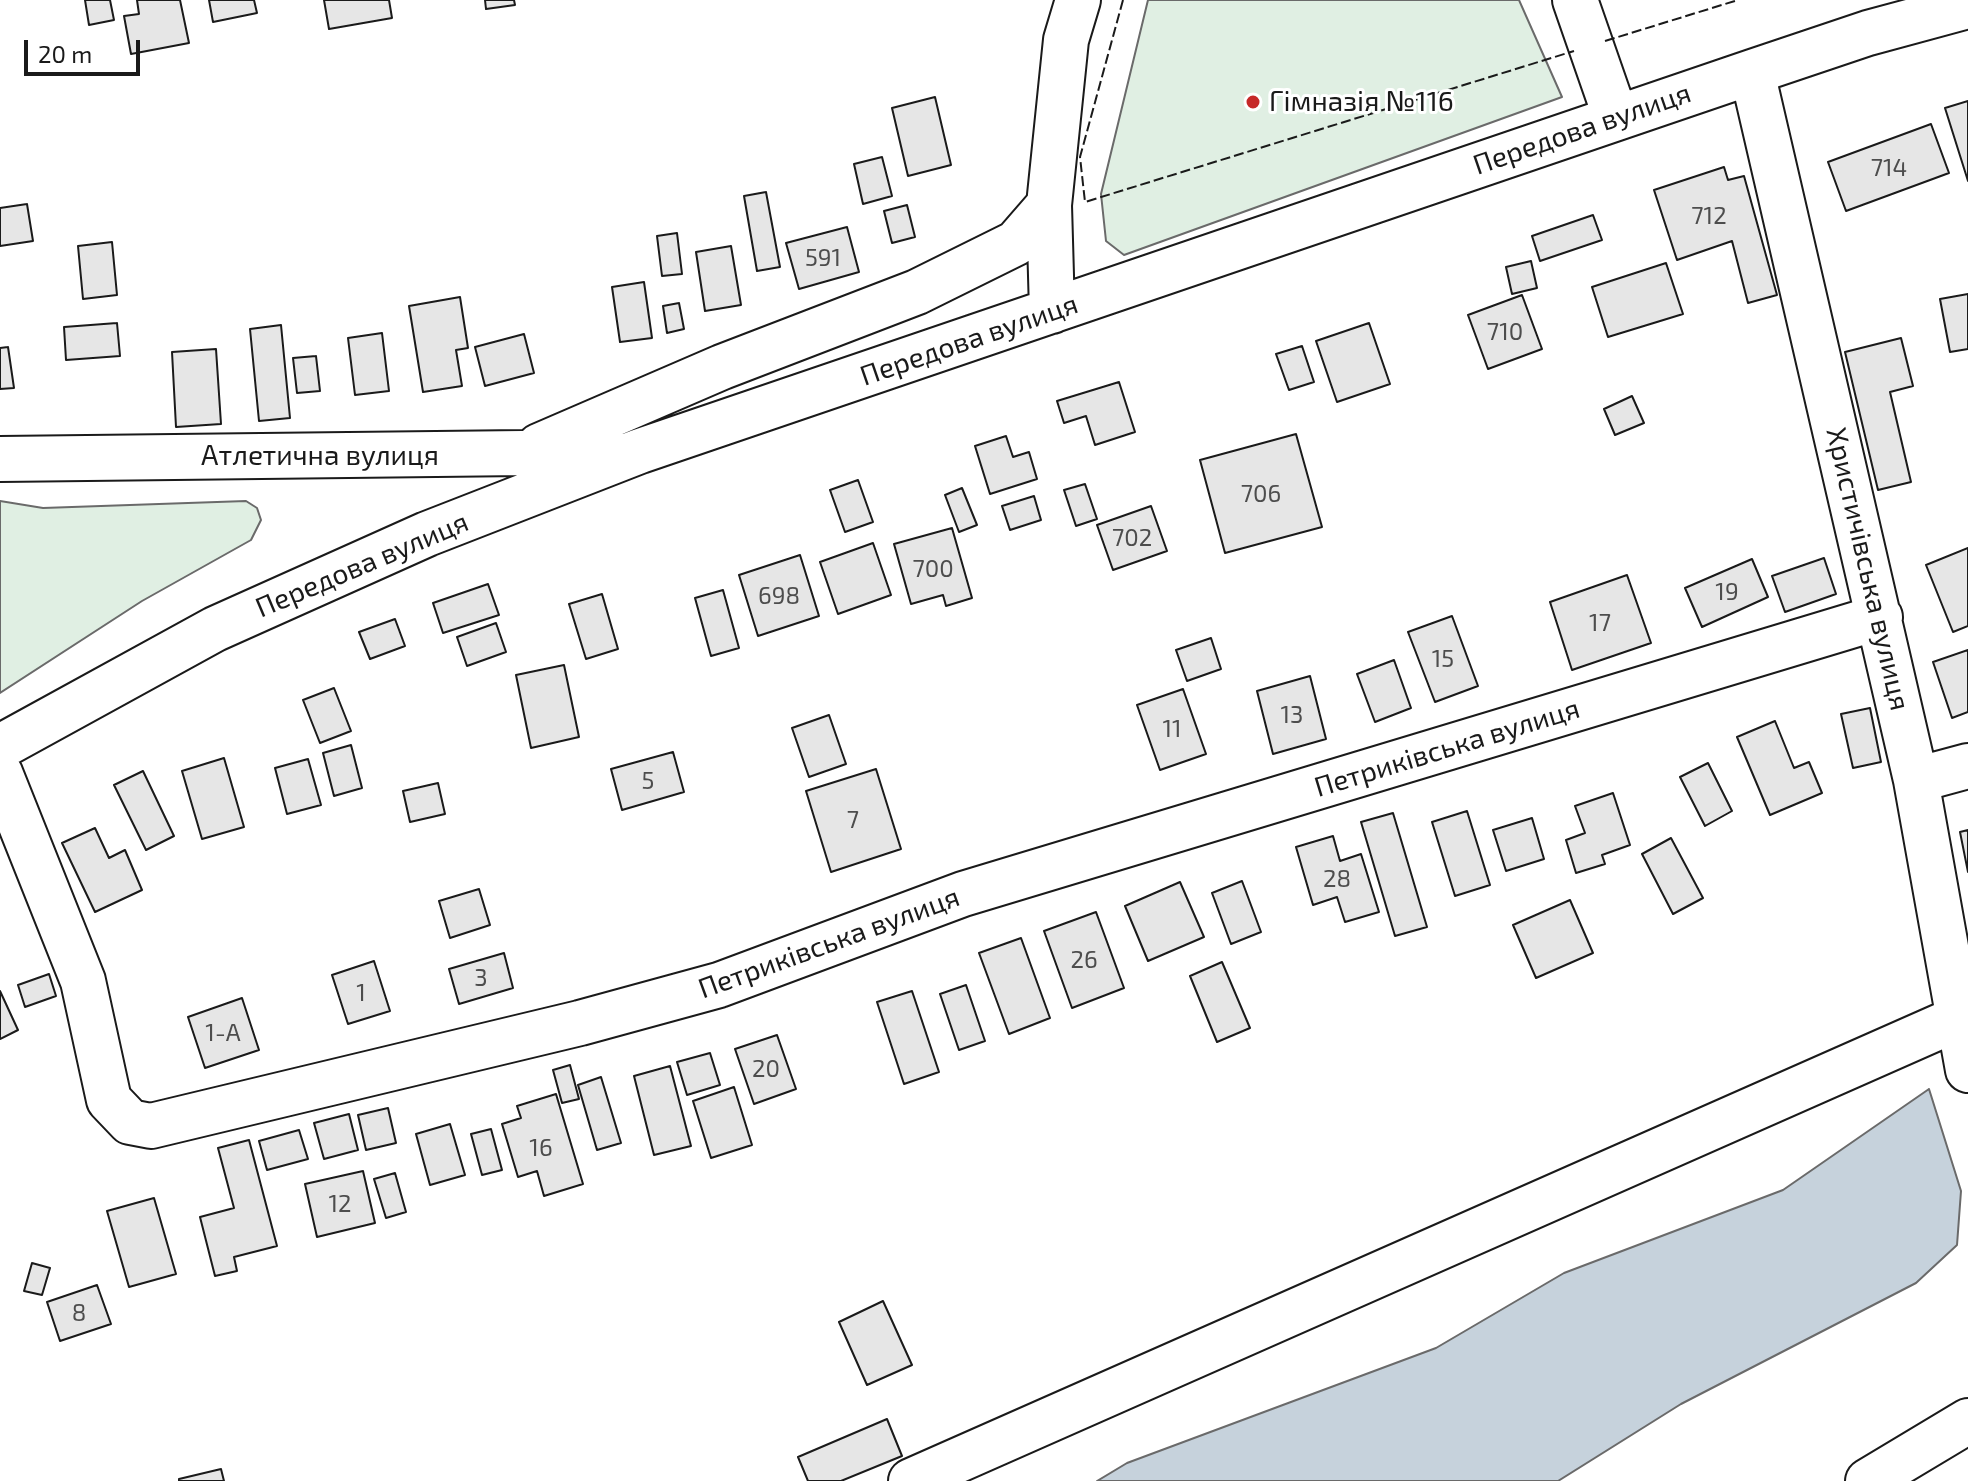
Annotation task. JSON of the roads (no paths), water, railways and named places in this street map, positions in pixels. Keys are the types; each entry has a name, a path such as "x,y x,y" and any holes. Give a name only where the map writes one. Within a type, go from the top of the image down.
{"street":[{"path":"1052,311 1049,205 1066,40 1078,0"},
{"path":"1575,0 1616,118"},
{"name":"Передова вулиця","path":"0,747 215,629 427,534 640,451 1868,33 1968,6"},
{"name":"Христичівська вулиця","path":"1752,72 1916,780 1968,1070"},
{"path":"518,455 722,367 917,292 1016,243 1049,205"},
{"name":"Атлетична вулиця","path":"0,459 518,455 640,451"},
{"name":"Петриківська вулиця","path":"0,773 83,981 109,1100 130,1122 151,1126 580,1023 719,985 963,894 1880,617"},
{"path":"1916,780 1968,766"},
{"path":"911,1481 1959,1018"},
{"path":"1868,1481 1968,1421"}],"place":[{"name":"Гімназія №116","path":"1253,102"}]}
